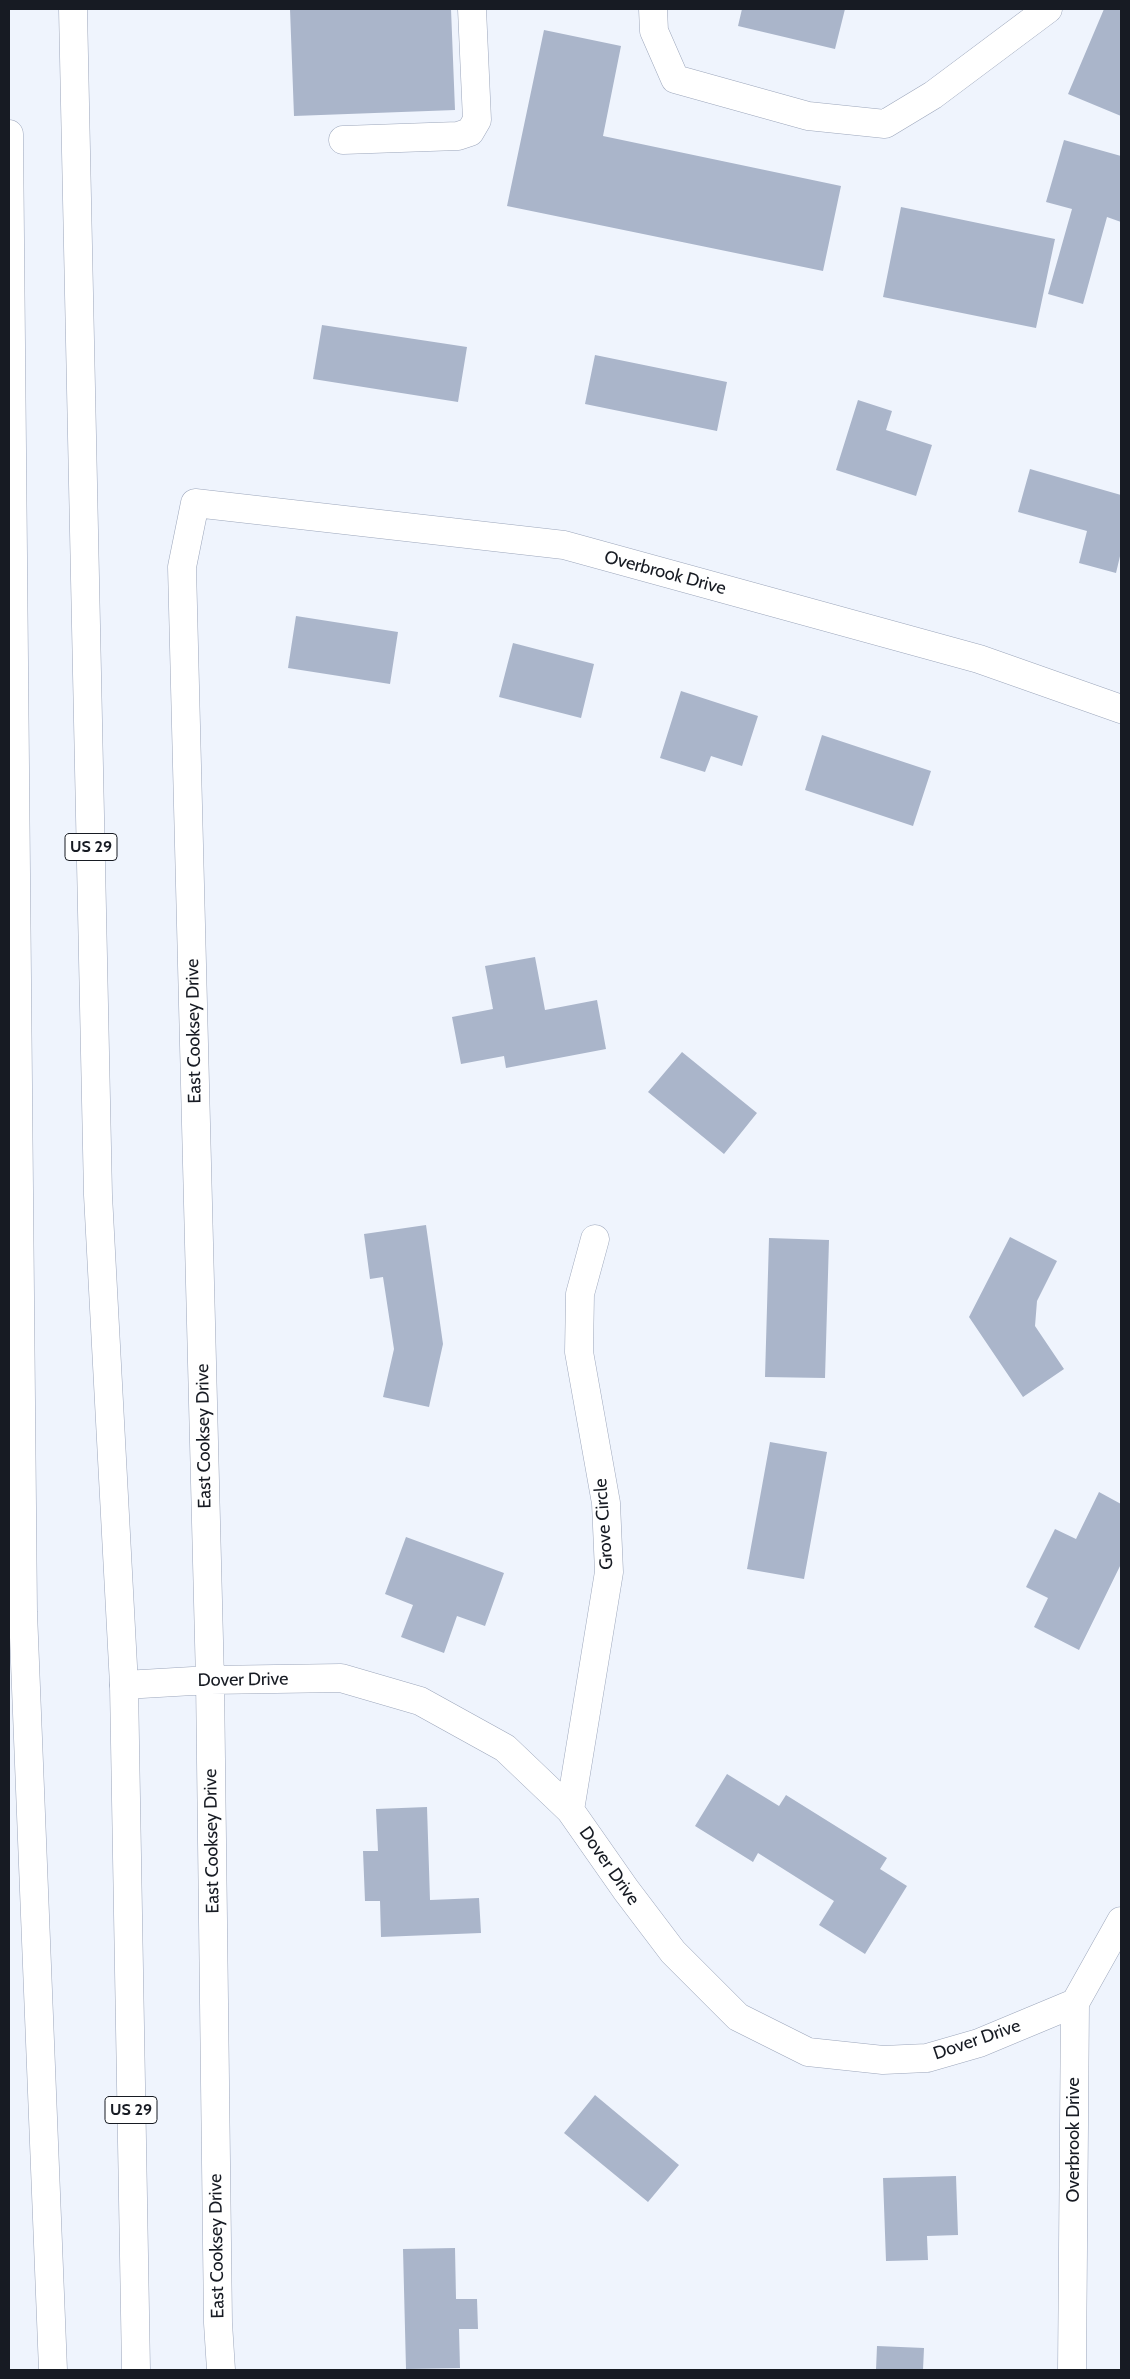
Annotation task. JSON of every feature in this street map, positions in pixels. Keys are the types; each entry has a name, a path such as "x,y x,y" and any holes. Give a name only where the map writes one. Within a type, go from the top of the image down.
{"main road":[{"name":"US 29","path":"73,9 98,1195 124,1685 136,2370"},
{"path":"343,140 458,136 470,132 477,120 472,9"},
{"path":"653,9 654,31 674,78 808,116 885,124 933,95 1048,9"},
{"path":"9,134 16,1613 52,2370"},
{"name":"Overbrook Drive","path":"194,503 564,545 979,659 1121,710"},
{"name":"East Cooksey Drive","path":"194,503 182,567 210,1680 218,2322 221,2370"},
{"name":"Grove Circle","path":"570,1810 609,1572 606,1503 579,1352 580,1294 595,1240"},
{"name":"Dover Drive","path":"124,1685 210,1680 341,1678 420,1701 505,1748 570,1810 626,1890 673,1952 738,2017 808,2052 883,2060 927,2058 979,2043 1075,2003"},
{"name":"Overbrook Drive","path":"1072,2370 1075,2003 1121,1921"}],"building":[{"path":"290,9 451,9 455,110 294,116"},
{"path":"742,9 845,9 835,49 738,26"},
{"path":"1104,9 1121,9 1121,116 1068,94"},
{"path":"544,30 621,46 603,136 841,186 823,271 507,206"},
{"path":"1064,140 1121,156 1121,222 1107,217 1083,304 1048,294 1072,209 1046,202"},
{"path":"901,207 1055,239 1036,328 883,297"},
{"path":"322,325 467,347 458,402 313,379"},
{"path":"595,355 727,382 717,431 585,404"},
{"path":"858,400 892,411 886,430 932,445 916,496 836,470"},
{"path":"1030,469 1121,495 1121,552 1116,573 1079,563 1087,531 1018,512"},
{"path":"296,616 398,632 390,684 288,668"},
{"path":"513,643 594,664 581,718 499,697"},
{"path":"681,691 758,716 742,766 711,756 705,772 660,758"},
{"path":"822,735 931,771 913,826 805,790"},
{"path":"535,957 545,1010 597,1000 606,1049 506,1068 504,1056 461,1064 452,1017 493,1009 485,966"},
{"path":"682,1052 757,1113 724,1154 648,1092"},
{"path":"426,1225 443,1344 429,1407 383,1397 394,1349 383,1277 370,1279 364,1234"},
{"path":"1010,1237 1057,1261 1037,1301 1035,1326 1064,1369 1023,1397 969,1317"},
{"path":"769,1238 829,1240 825,1378 765,1377"},
{"path":"770,1442 827,1452 804,1579 747,1569"},
{"path":"1099,1492 1121,1504 1121,1564 1079,1650 1034,1627 1048,1598 1026,1587 1055,1529 1076,1539"},
{"path":"406,1537 504,1573 485,1626 457,1616 444,1653 401,1637 413,1605 385,1594"},
{"path":"727,1774 779,1806 786,1795 887,1858 880,1869 907,1886 865,1954 819,1925 834,1901 758,1853 753,1862 695,1826"},
{"path":"427,1807 430,1900 479,1898 481,1933 381,1937 380,1901 365,1901 363,1851 378,1851 376,1809"},
{"path":"595,2095 679,2165 648,2202 564,2133"},
{"path":"956,2176 958,2235 927,2236 928,2260 886,2261 883,2178"},
{"path":"455,2248 456,2299 477,2299 478,2329 459,2329 460,2368 406,2369 403,2249"},
{"path":"877,2346 924,2348 923,2370 876,2370"}]}
